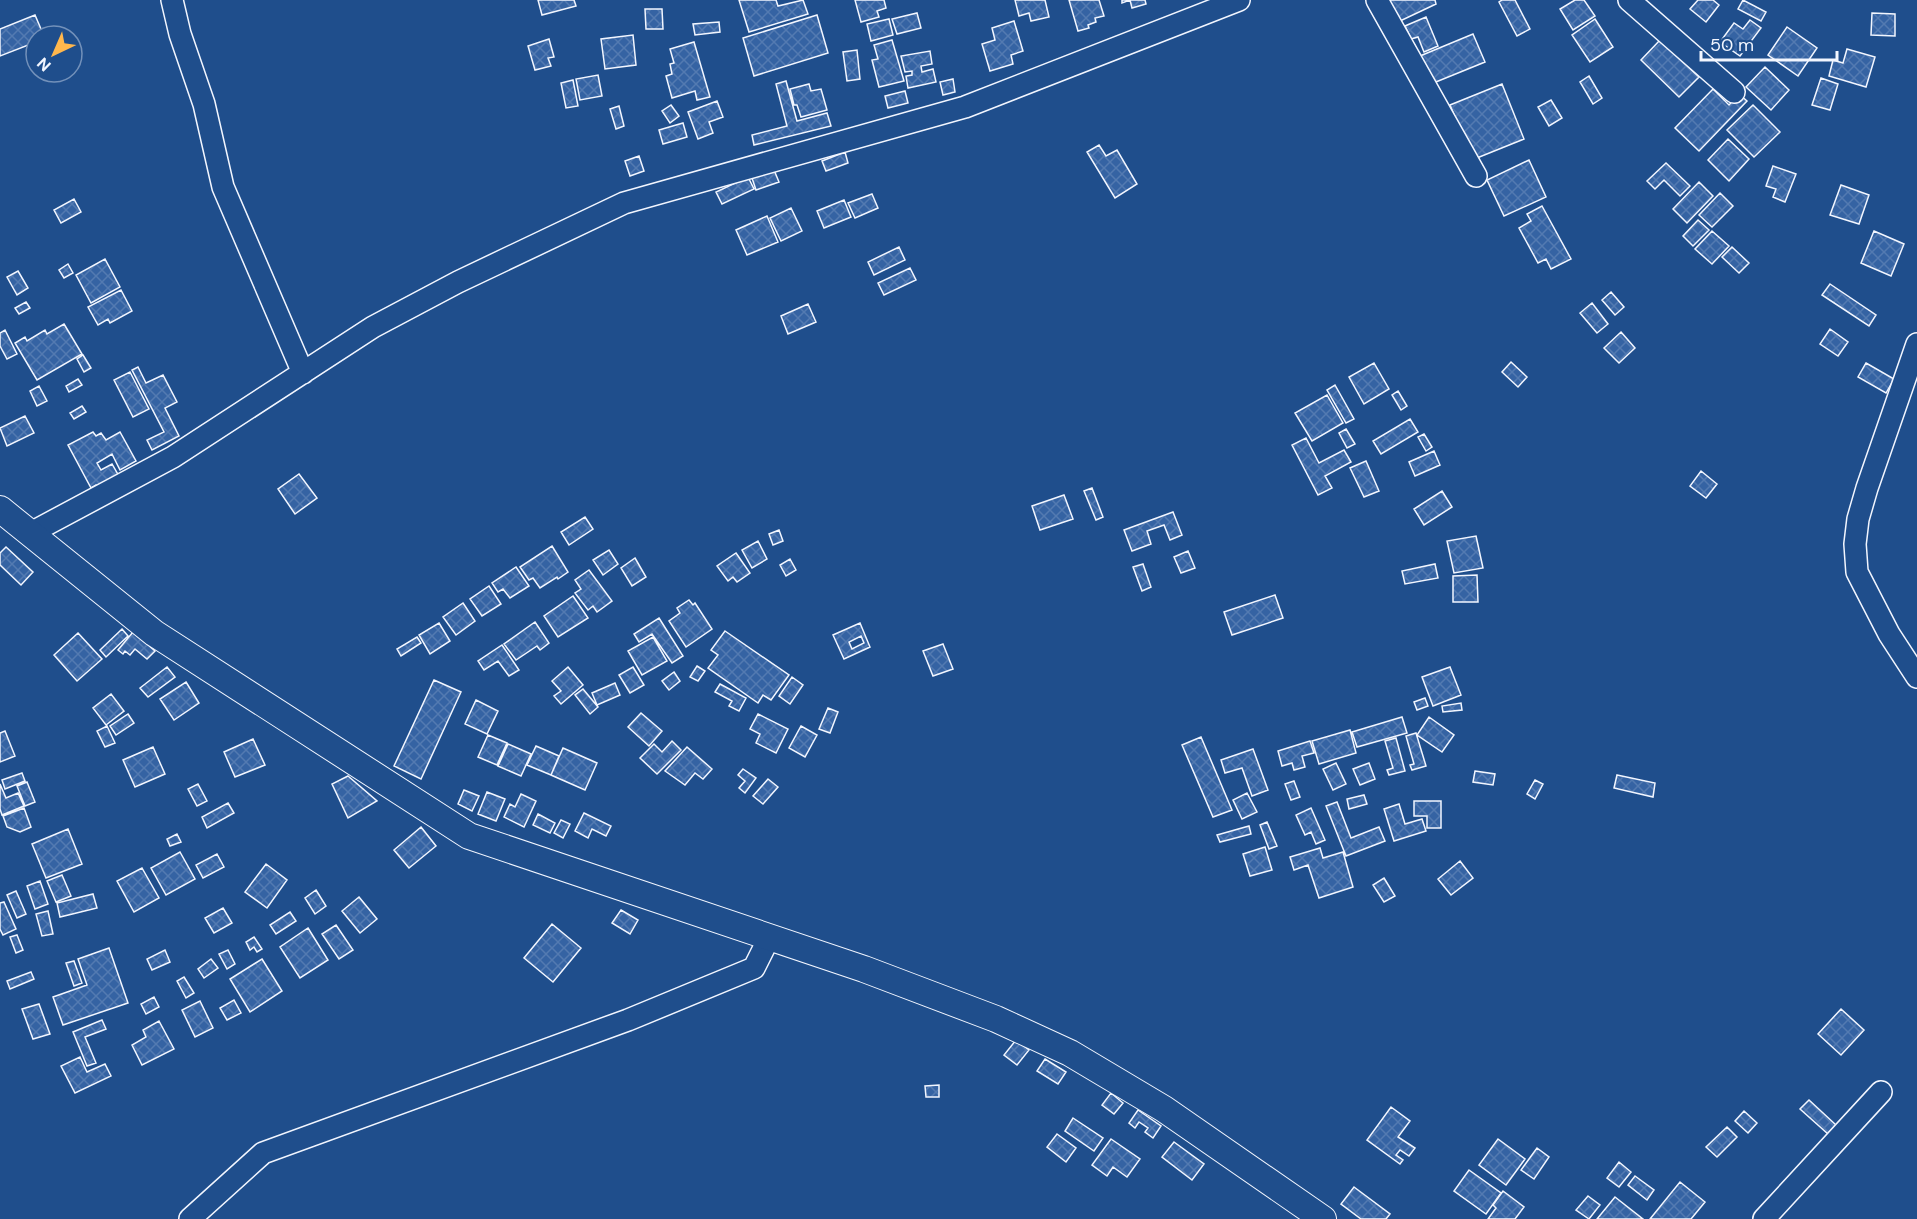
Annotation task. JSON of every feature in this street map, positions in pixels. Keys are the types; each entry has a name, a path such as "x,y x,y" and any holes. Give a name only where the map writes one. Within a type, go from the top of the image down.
{"main road":[{"path":"0,509 154,633 469,836 770,936 996,1019 1071,1053 1164,1109 1323,1219"}],"street":[{"path":"172,0 180,34 204,104 223,187 303,373"},
{"path":"29,534 173,457 373,327 458,282 624,203 965,107 1239,0"},
{"path":"1377,0 1476,176"},
{"path":"1629,0 1734,92"},
{"path":"1917,344 1858,519 1855,544 1857,572 1889,634 1917,677"},
{"path":"190,1219 263,1153 628,1020 754,968 770,936"},
{"path":"1764,1219 1881,1092"}],"building":[{"path":"538,0 574,0 576,6 542,15"},
{"path":"739,0 776,0 778,6 803,0 808,14 749,32"},
{"path":"855,0 884,0 886,8 877,11 879,17 861,22"},
{"path":"1015,0 1045,0 1049,17 1031,21 1029,13 1019,16"},
{"path":"1069,0 1099,0 1104,16 1095,18 1096,22 1088,25 1089,28 1078,31"},
{"path":"1130,0 1145,0 1146,4 1132,8"},
{"path":"1388,0 1435,0 1436,4 1398,22"},
{"path":"1515,0 1530,29 1517,36 1499,2"},
{"path":"1575,0 1584,0 1595,16 1573,30 1560,9"},
{"path":"1698,0 1713,0 1719,5 1706,22 1690,9"},
{"path":"1743,0 1766,12 1761,21 1738,9"},
{"path":"645,9 662,9 663,29 646,29"},
{"path":"917,13 921,28 897,34 892,19"},
{"path":"1872,13 1895,14 1895,36 1871,35"},
{"path":"35,15 39,24 24,24 24,47 0,56 0,29"},
{"path":"817,15 828,53 754,76 743,38"},
{"path":"1426,17 1438,46 1424,52 1418,37 1411,39 1405,26"},
{"path":"889,19 893,35 871,41 867,24"},
{"path":"1595,19 1613,47 1590,62 1572,35"},
{"path":"1750,20 1761,28 1740,56 1720,42 1734,23 1743,29"},
{"path":"1014,21 1023,51 1011,55 1013,64 990,71 982,44 995,40 992,28"},
{"path":"719,22 720,32 695,35 693,24"},
{"path":"1787,27 1817,48 1798,76 1768,55"},
{"path":"1473,34 1485,62 1431,84 1420,56"},
{"path":"633,35 636,65 605,69 601,39"},
{"path":"549,39 554,57 548,58 551,66 535,70 528,46"},
{"path":"892,40 904,81 879,87 872,60 878,59 874,45"},
{"path":"1660,40 1699,77 1679,97 1641,60"},
{"path":"694,42 710,97 697,100 695,91 672,98 666,76 672,74 670,64 674,63 670,49"},
{"path":"1847,49 1875,57 1866,87 1829,76 1833,60 1843,63"},
{"path":"857,50 860,79 847,81 843,52"},
{"path":"930,51 932,64 921,66 922,72 933,69 936,82 908,88 906,76 912,75 912,71 905,72 901,56"},
{"path":"1765,67 1789,90 1771,110 1746,87"},
{"path":"598,75 602,96 580,100 576,79"},
{"path":"1589,76 1602,98 1593,104 1580,82"},
{"path":"1821,78 1838,84 1830,110 1812,105"},
{"path":"953,79 955,92 943,95 940,82"},
{"path":"573,80 578,106 566,108 561,83"},
{"path":"786,81 797,121 827,113 831,126 754,145 752,135 787,126 776,84"},
{"path":"809,84 811,91 821,89 827,110 801,117 797,105 794,105 790,89"},
{"path":"1502,84 1524,139 1472,160 1450,105"},
{"path":"1713,89 1729,105 1739,94 1747,101 1699,151 1675,128"},
{"path":"905,91 908,103 888,108 885,96"},
{"path":"1551,100 1562,118 1549,126 1538,107"},
{"path":"717,101 723,117 709,122 713,133 698,139 688,112"},
{"path":"671,105 679,116 670,123 662,111"},
{"path":"1753,105 1780,132 1754,157 1727,130"},
{"path":"619,106 624,126 616,129 610,109"},
{"path":"683,123 687,137 663,144 659,130"},
{"path":"1728,139 1749,159 1729,181 1708,160"},
{"path":"1099,145 1106,156 1117,150 1137,184 1115,198 1087,152"},
{"path":"845,152 848,163 826,171 822,161"},
{"path":"639,156 644,171 630,176 625,161"},
{"path":"1529,160 1546,197 1504,216 1487,180"},
{"path":"1666,163 1690,186 1680,196 1664,180 1655,189 1647,181"},
{"path":"1773,166 1796,174 1785,202 1773,197 1776,189 1766,186"},
{"path":"774,170 779,182 756,190 752,178"},
{"path":"748,177 754,189 722,204 716,192"},
{"path":"1699,182 1713,196 1687,223 1673,209"},
{"path":"1841,185 1869,195 1859,224 1830,215"},
{"path":"1720,193 1733,206 1712,227 1699,215"},
{"path":"872,194 878,208 855,218 848,203"},
{"path":"74,199 81,212 61,223 54,210"},
{"path":"844,200 851,217 824,228 817,211"},
{"path":"1542,206 1571,259 1551,269 1546,259 1538,263 1519,228 1531,221 1527,214"},
{"path":"791,208 802,231 781,241 770,218"},
{"path":"767,216 778,242 747,255 736,230"},
{"path":"1698,220 1709,230 1693,246 1683,236"},
{"path":"1712,231 1729,246 1712,264 1695,249"},
{"path":"1874,231 1904,244 1891,276 1861,263"},
{"path":"899,247 905,260 874,275 868,262"},
{"path":"1732,247 1749,263 1739,273 1722,257"},
{"path":"105,259 120,287 91,303 76,275"},
{"path":"68,264 73,273 64,278 59,270"},
{"path":"910,268 916,280 884,295 878,283"},
{"path":"18,271 28,288 17,295 7,277"},
{"path":"1830,284 1876,315 1869,326 1822,295"},
{"path":"121,290 132,311 110,323 108,319 98,325 88,307"},
{"path":"1611,292 1624,307 1615,315 1602,300"},
{"path":"26,302 30,308 19,314 15,308"},
{"path":"1592,303 1608,324 1597,333 1580,313"},
{"path":"808,304 816,322 788,334 781,316"},
{"path":"64,324 82,354 37,380 15,343 25,337 27,341 45,330 47,334"},
{"path":"1830,329 1848,342 1838,356 1820,344"},
{"path":"5,330 17,354 7,359 0,346 0,333"},
{"path":"1621,332 1635,348 1619,363 1604,348"},
{"path":"83,355 91,368 84,372 77,359"},
{"path":"1511,362 1527,377 1518,387 1502,372"},
{"path":"1374,363 1389,389 1364,404 1349,377"},
{"path":"1866,363 1894,379 1886,393 1858,377"},
{"path":"138,367 146,383 163,375 177,402 165,408 179,436 152,450 147,440 164,432 132,370"},
{"path":"130,372 149,409 133,417 114,380"},
{"path":"78,379 82,385 69,392 66,386"},
{"path":"1335,385 1354,419 1346,423 1327,390"},
{"path":"39,386 47,401 37,406 30,391"},
{"path":"1398,391 1407,406 1401,410 1392,395"},
{"path":"1327,395 1343,423 1312,441 1295,413"},
{"path":"82,406 86,412 74,419 70,413"},
{"path":"25,416 34,433 7,446 0,428"},
{"path":"1410,419 1418,432 1381,454 1373,441"},
{"path":"1346,429 1355,444 1347,448 1339,433"},
{"path":"93,432 96,436 101,433 106,440 120,432 136,461 120,470 112,454 97,463 101,470 112,464 120,478 99,490 96,485 91,488 68,445"},
{"path":"1424,434 1432,447 1426,451 1418,437"},
{"path":"1306,438 1319,463 1344,450 1351,462 1325,476 1332,488 1318,495 1292,445"},
{"path":"1434,451 1440,465 1415,476 1409,462"},
{"path":"1366,461 1379,491 1364,497 1350,468"},
{"path":"1701,471 1717,484 1706,498 1690,486"},
{"path":"299,474 317,498 295,514 278,489"},
{"path":"1092,488 1103,517 1096,520 1084,491"},
{"path":"1442,491 1452,507 1424,525 1414,509"},
{"path":"1064,495 1073,519 1040,530 1032,506"},
{"path":"1173,512 1182,535 1170,540 1164,525 1147,531 1151,544 1132,551 1124,530"},
{"path":"585,517 593,529 569,545 561,532"},
{"path":"779,530 783,541 773,545 769,534"},
{"path":"1476,536 1483,568 1454,573 1447,541"},
{"path":"758,541 767,559 752,568 742,550"},
{"path":"552,546 568,572 540,588 533,578 529,580 520,567"},
{"path":"6,547 33,572 21,585 0,565 0,553"},
{"path":"609,550 618,564 603,575 593,560"},
{"path":"1188,551 1195,568 1181,573 1174,557"},
{"path":"736,553 750,573 737,582 733,577 728,581 717,566"},
{"path":"635,558 646,577 632,586 621,568"},
{"path":"790,559 796,570 786,576 780,565"},
{"path":"1143,564 1151,587 1142,591 1133,567"},
{"path":"1435,564 1438,578 1405,584 1402,571"},
{"path":"516,567 529,586 510,598 503,589 498,592 492,583"},
{"path":"589,570 612,601 597,612 593,606 588,610 575,593 581,589 575,580"},
{"path":"1477,575 1478,602 1453,602 1453,576"},
{"path":"489,586 501,604 482,616 470,599"},
{"path":"1275,595 1283,618 1232,635 1224,612"},
{"path":"573,596 588,618 558,637 544,616"},
{"path":"689,600 693,605 695,603 712,629 686,647 669,621 680,613 677,608"},
{"path":"463,603 475,621 456,635 443,617"},
{"path":"659,618 683,656 672,663 652,634 639,642 634,634"},
{"path":"535,622 549,643 540,650 537,646 516,660 504,644"},
{"path":"439,623 450,641 430,654 419,635"},
{"path":"860,623 870,647 844,659 833,635","holes":["861,636 864,643 852,649 849,642"]},
{"path":"122,629 128,636 106,657 100,650"},
{"path":"725,631 789,675 771,700 763,695 758,703 708,668 718,655 711,650"},
{"path":"133,632 155,651 147,659 135,649 130,655 118,650"},
{"path":"78,633 102,659 77,681 54,655"},
{"path":"417,637 421,643 401,656 397,649"},
{"path":"653,637 667,661 642,675 628,651"},
{"path":"943,644 953,669 933,676 923,651"},
{"path":"502,645 519,670 509,676 498,661 484,670 478,661"},
{"path":"697,666 705,671 698,681 690,677"},
{"path":"167,667 175,677 148,697 140,688"},
{"path":"568,667 583,685 561,704 554,696 561,691 552,681"},
{"path":"633,667 644,685 630,693 619,675"},
{"path":"1450,667 1461,695 1433,706 1422,677"},
{"path":"674,672 680,681 669,690 662,681"},
{"path":"792,677 803,685 790,704 779,696"},
{"path":"434,680 461,692 421,779 394,766"},
{"path":"186,682 199,703 174,720 160,699"},
{"path":"615,683 620,695 597,705 592,693"},
{"path":"720,684 746,698 739,711 729,706 732,701 715,692"},
{"path":"583,689 598,707 590,714 575,695"},
{"path":"111,694 124,711 106,725 93,708"},
{"path":"1425,698 1428,706 1417,710 1414,702"},
{"path":"476,700 498,711 487,734 465,724"},
{"path":"1461,703 1462,710 1443,712 1442,706"},
{"path":"828,708 838,712 830,733 819,729"},
{"path":"641,713 662,731 649,746 628,727"},
{"path":"128,714 134,723 116,735 110,726"},
{"path":"758,714 788,729 776,753 756,743 760,734 750,729"},
{"path":"1402,717 1407,733 1357,747 1352,732"},
{"path":"1429,717 1454,735 1442,752 1417,735"},
{"path":"107,726 115,743 105,747 97,731"},
{"path":"801,726 817,735 805,757 789,748"},
{"path":"1350,730 1356,753 1319,764 1312,741"},
{"path":"5,731 15,756 0,762 0,733"},
{"path":"1416,733 1426,766 1412,770 1410,765 1414,764 1406,736"},
{"path":"488,735 507,743 497,765 478,757"},
{"path":"1201,737 1232,810 1213,817 1182,745"},
{"path":"1396,738 1405,771 1389,775 1387,770 1393,768 1385,741"},
{"path":"253,739 265,765 235,777 224,752"},
{"path":"672,741 681,750 657,774 640,758 654,744 662,752"},
{"path":"1310,741 1314,753 1302,756 1305,767 1294,770 1292,763 1282,766 1278,751"},
{"path":"508,744 531,754 521,776 498,766"},
{"path":"536,746 559,756 551,775 527,765"},
{"path":"153,747 165,774 135,787 123,760"},
{"path":"687,747 712,769 703,779 695,773 685,785 665,771"},
{"path":"563,748 597,763 585,790 551,775"},
{"path":"1253,749 1268,790 1252,796 1242,768 1225,773 1221,760"},
{"path":"1336,763 1346,784 1333,790 1323,769"},
{"path":"1369,763 1375,779 1360,785 1353,769"},
{"path":"743,769 756,778 745,793 739,788 745,781 738,775"},
{"path":"1475,771 1495,774 1493,785 1473,782"},
{"path":"22,773 25,781 5,789 2,780"},
{"path":"1617,775 1655,783 1653,797 1614,788"},
{"path":"348,776 377,801 348,818 332,784"},
{"path":"768,779 778,787 763,804 753,796"},
{"path":"1535,780 1543,784 1535,799 1527,794"},
{"path":"1294,781 1300,797 1291,800 1285,784"},
{"path":"27,782 35,802 25,806 17,786"},
{"path":"0,784 6,798 18,793 24,806 2,815"},
{"path":"198,784 207,801 197,806 188,789"},
{"path":"464,790 479,796 472,811 458,804"},
{"path":"487,792 505,799 496,821 478,814"},
{"path":"1247,793 1257,812 1242,819 1233,800"},
{"path":"521,794 536,801 524,827 504,817 510,804 515,807"},
{"path":"1364,795 1367,804 1349,809 1347,799"},
{"path":"1414,801 1441,801 1441,828 1427,828 1427,816 1414,816"},
{"path":"1337,802 1351,838 1379,827 1385,841 1346,856 1326,806"},
{"path":"228,803 234,813 207,828 202,817"},
{"path":"1399,804 1405,824 1422,819 1426,831 1394,841 1384,809"},
{"path":"24,808 31,827 20,832 7,827 3,816"},
{"path":"1311,808 1325,840 1316,844 1311,832 1305,835 1296,815"},
{"path":"584,813 611,826 606,836 592,829 588,838 575,831"},
{"path":"538,814 555,823 550,833 533,825"},
{"path":"561,820 570,824 563,838 554,833"},
{"path":"1267,822 1277,846 1269,849 1260,825"},
{"path":"1249,826 1251,834 1220,842 1217,835"},
{"path":"421,827 436,846 409,868 394,850"},
{"path":"68,829 82,864 46,878 32,844"},
{"path":"177,834 181,842 170,846 167,839"},
{"path":"1265,847 1272,870 1250,876 1243,854"},
{"path":"1320,848 1323,858 1343,852 1353,887 1319,898 1308,865 1294,870 1290,857"},
{"path":"180,852 195,879 166,895 151,868"},
{"path":"217,854 224,867 203,878 196,865"},
{"path":"1460,861 1473,878 1451,895 1438,879"},
{"path":"266,864 287,880 267,908 245,892"},
{"path":"142,868 159,898 134,912 117,881"},
{"path":"62,875 71,896 56,902 47,881"},
{"path":"1384,878 1395,896 1384,902 1373,885"},
{"path":"40,881 48,904 35,909 27,886"},
{"path":"316,890 326,906 315,914 305,898"},
{"path":"16,891 26,914 17,918 7,895"},
{"path":"93,894 97,908 60,917 57,903"},
{"path":"359,897 377,919 360,933 342,911"},
{"path":"4,902 16,929 3,935 0,929 0,903"},
{"path":"223,908 232,923 214,933 205,918"},
{"path":"621,910 638,920 630,934 612,923"},
{"path":"48,911 53,934 42,936 36,914"},
{"path":"290,912 296,921 276,934 270,925"},
{"path":"552,924 581,948 553,982 524,958"},
{"path":"336,925 353,950 339,959 322,934"},
{"path":"308,928 328,960 300,978 280,947"},
{"path":"17,935 23,950 16,953 10,937"},
{"path":"254,937 262,949 257,952 254,947 250,950 246,942"},
{"path":"109,948 128,1003 63,1025 53,997 87,985 78,959"},
{"path":"165,950 170,962 152,970 147,959"},
{"path":"228,950 235,964 227,969 219,954"},
{"path":"211,959 218,968 204,978 198,969"},
{"path":"262,959 282,991 250,1012 230,979"},
{"path":"74,961 82,983 74,986 66,963"},
{"path":"31,972 34,979 10,989 7,981"},
{"path":"184,977 194,993 186,998 177,981"},
{"path":"154,997 159,1007 146,1014 141,1004"},
{"path":"234,1000 241,1013 227,1020 220,1008"},
{"path":"200,1001 213,1028 195,1037 182,1010"},
{"path":"39,1004 50,1034 33,1039 22,1009"},
{"path":"1841,1009 1864,1030 1841,1055 1818,1034"},
{"path":"102,1020 106,1029 85,1037 96,1063 87,1066 73,1032"},
{"path":"159,1021 174,1049 142,1065 132,1045 146,1037 143,1030"},
{"path":"1016,1040 1029,1050 1017,1065 1004,1055"},
{"path":"80,1057 87,1072 105,1064 111,1076 75,1093 61,1066"},
{"path":"1045,1059 1066,1072 1058,1084 1037,1071"},
{"path":"939,1085 939,1097 926,1097 925,1086"},
{"path":"1111,1093 1123,1103 1114,1114 1102,1105"},
{"path":"1809,1100 1836,1125 1828,1134 1800,1109"},
{"path":"1391,1107 1410,1121 1398,1137 1415,1148 1409,1156 1400,1150 1396,1155 1403,1160 1400,1164 1367,1140"},
{"path":"1138,1110 1161,1126 1153,1138 1145,1132 1148,1128 1139,1122 1135,1128 1129,1123"},
{"path":"1744,1111 1757,1123 1748,1133 1735,1121"},
{"path":"1073,1118 1103,1138 1094,1151 1065,1131"},
{"path":"1727,1127 1737,1137 1717,1157 1706,1147"},
{"path":"1057,1134 1076,1148 1066,1162 1047,1147"},
{"path":"1111,1139 1140,1159 1127,1177 1113,1167 1107,1176 1092,1165"},
{"path":"1498,1139 1525,1159 1506,1185 1479,1165"},
{"path":"1174,1142 1204,1164 1192,1180 1162,1157"},
{"path":"1537,1148 1549,1157 1534,1179 1521,1170"},
{"path":"1619,1162 1631,1172 1619,1187 1607,1178"},
{"path":"1469,1170 1501,1193 1486,1214 1454,1191"},
{"path":"1635,1176 1654,1190 1647,1200 1628,1185"},
{"path":"1680,1182 1705,1202 1691,1219 1650,1219"},
{"path":"1354,1187 1390,1214 1386,1219 1361,1219 1341,1204"},
{"path":"1503,1191 1524,1207 1515,1219 1488,1219 1496,1208 1493,1205"},
{"path":"1588,1196 1600,1205 1589,1219 1576,1210"},
{"path":"1615,1197 1643,1219 1597,1219"}]}
